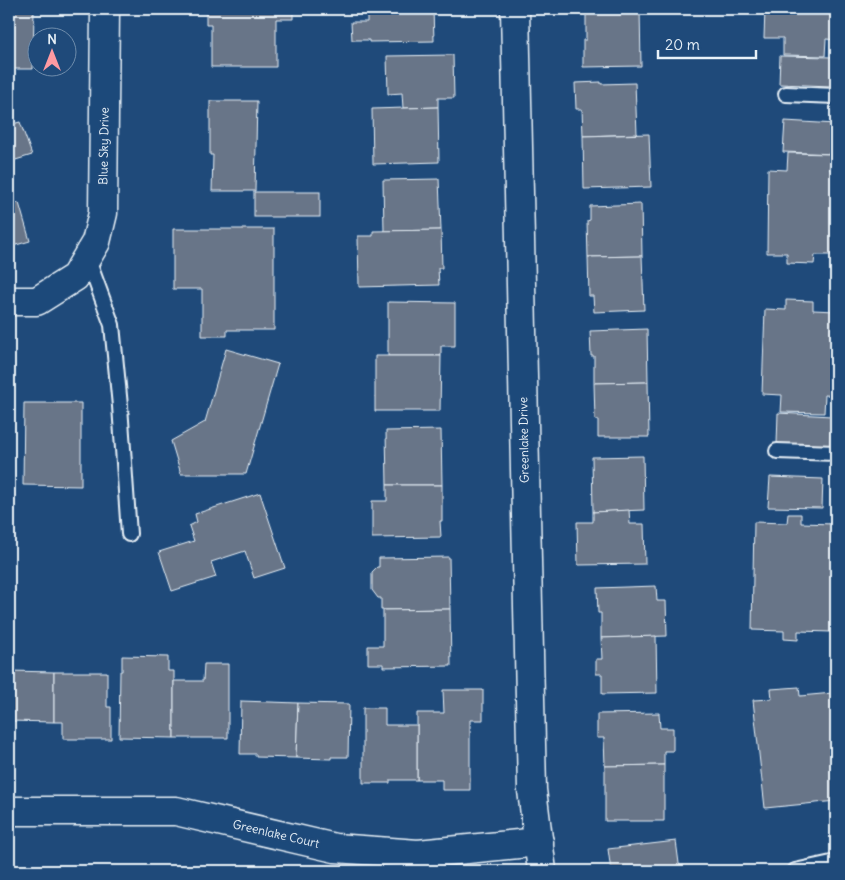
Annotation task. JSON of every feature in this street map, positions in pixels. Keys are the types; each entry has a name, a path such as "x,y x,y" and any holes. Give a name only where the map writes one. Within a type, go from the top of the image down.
{"street":[{"name":"Blue Sky Drive","path":"81,267 96,242 103,212 105,9"},
{"name":"Greenlake Drive","path":"515,9 532,790 542,871"},
{"path":"9,301 37,301 81,267"},
{"name":"Greenlake Court","path":"13,811 176,811 335,848 418,854 539,842"}],"lane":[{"path":"786,94 836,96"},
{"path":"81,267 112,325 129,534"},
{"path":"776,451 836,453"},
{"path":"795,871 836,862"}],"building":[{"path":"9,9 34,9 34,28 28,28 28,69 9,69"},
{"path":"206,9 293,9 293,19 276,19 276,67 211,67 211,25 206,25"},
{"path":"367,9 433,9 434,41 369,42 369,40 352,40 351,22 367,22"},
{"path":"586,9 640,9 586,10"},
{"path":"640,9 641,66 583,67 583,40 586,40 586,10"},
{"path":"765,9 836,9 836,40 826,39 825,56 783,55 783,38 764,38"},
{"path":"453,55 454,98 438,98 438,107 403,108 402,93 388,94 387,56"},
{"path":"780,56 833,57 832,86 779,84"},
{"path":"601,82 601,84 635,83 637,134 583,136 582,109 576,109 575,83"},
{"path":"210,101 257,101 255,191 212,191 213,155 210,155"},
{"path":"438,107 439,162 373,164 372,109"},
{"path":"785,121 836,124 836,154 783,152"},
{"path":"20,122 32,155 9,162 9,125"},
{"path":"649,134 651,187 584,189 583,136"},
{"path":"788,153 831,154 830,170 836,171 836,255 815,255 814,264 787,263 787,253 767,253 768,169 787,170"},
{"path":"439,179 441,230 384,231 383,180"},
{"path":"254,192 320,192 320,217 254,217"},
{"path":"19,203 30,241 9,247 9,206"},
{"path":"641,204 642,256 588,257 587,221 590,220 590,206"},
{"path":"173,229 274,229 274,330 227,330 227,336 202,336 202,289 173,289"},
{"path":"441,230 442,268 438,268 439,285 359,287 358,236 373,236 373,231"},
{"path":"642,256 644,310 594,312 593,296 589,296 588,257"},
{"path":"786,300 813,301 813,310 836,311 836,396 825,395 824,413 781,412 782,395 762,394 765,309 786,310"},
{"path":"388,302 455,303 455,346 441,346 441,356 388,356"},
{"path":"647,329 648,382 594,383 594,356 591,356 590,331"},
{"path":"226,349 278,364 246,474 181,474 171,441 205,422"},
{"path":"375,356 441,356 440,411 375,411"},
{"path":"648,382 649,437 598,437 598,420 595,420 594,383"},
{"path":"24,403 81,403 81,486 23,485"},
{"path":"778,413 831,416 830,445 777,444"},
{"path":"441,430 442,485 387,485 386,431"},
{"path":"643,456 644,510 593,512 592,457"},
{"path":"770,477 823,479 822,508 768,507"},
{"path":"387,485 442,485 441,537 372,538 372,501 387,501"},
{"path":"260,493 285,568 254,578 245,551 211,562 216,577 172,591 159,552 194,541 189,526 197,522 195,514"},
{"path":"629,510 630,524 644,524 645,564 578,565 577,522 593,522 593,512"},
{"path":"788,514 801,514 801,523 834,524 832,632 798,631 798,640 784,639 784,631 752,630 754,522 787,523"},
{"path":"449,557 450,609 381,610 381,598 378,598 372,590 372,572 379,567 379,558"},
{"path":"656,586 657,601 666,601 667,636 601,638 601,613 598,613 597,588"},
{"path":"450,609 451,666 383,667 383,664 368,664 368,646 383,646 383,610"},
{"path":"656,636 657,693 602,694 602,674 596,674 596,659 602,659 601,638"},
{"path":"122,656 168,657 168,671 174,671 174,738 119,737"},
{"path":"204,664 228,664 228,738 174,738 174,681 203,681"},
{"path":"9,671 54,672 54,722 9,721"},
{"path":"54,672 107,672 107,707 111,707 111,739 63,739 63,722 54,722"},
{"path":"799,687 800,696 833,693 836,721 836,801 765,808 753,700 772,699 771,689"},
{"path":"443,690 483,690 483,720 470,720 470,790 442,790 442,780 417,780 417,713 444,713"},
{"path":"241,701 298,703 296,758 256,757 256,754 240,754"},
{"path":"298,703 349,704 348,757 331,757 331,759 296,758"},
{"path":"363,708 385,708 385,725 417,725 417,780 363,783"},
{"path":"659,713 660,728 673,728 673,751 664,751 664,765 605,766 604,738 597,738 597,714"},
{"path":"664,765 664,821 605,821 605,766"},
{"path":"676,841 680,871 611,871 608,849"},
{"path":"163,870 163,871 120,871"}]}
